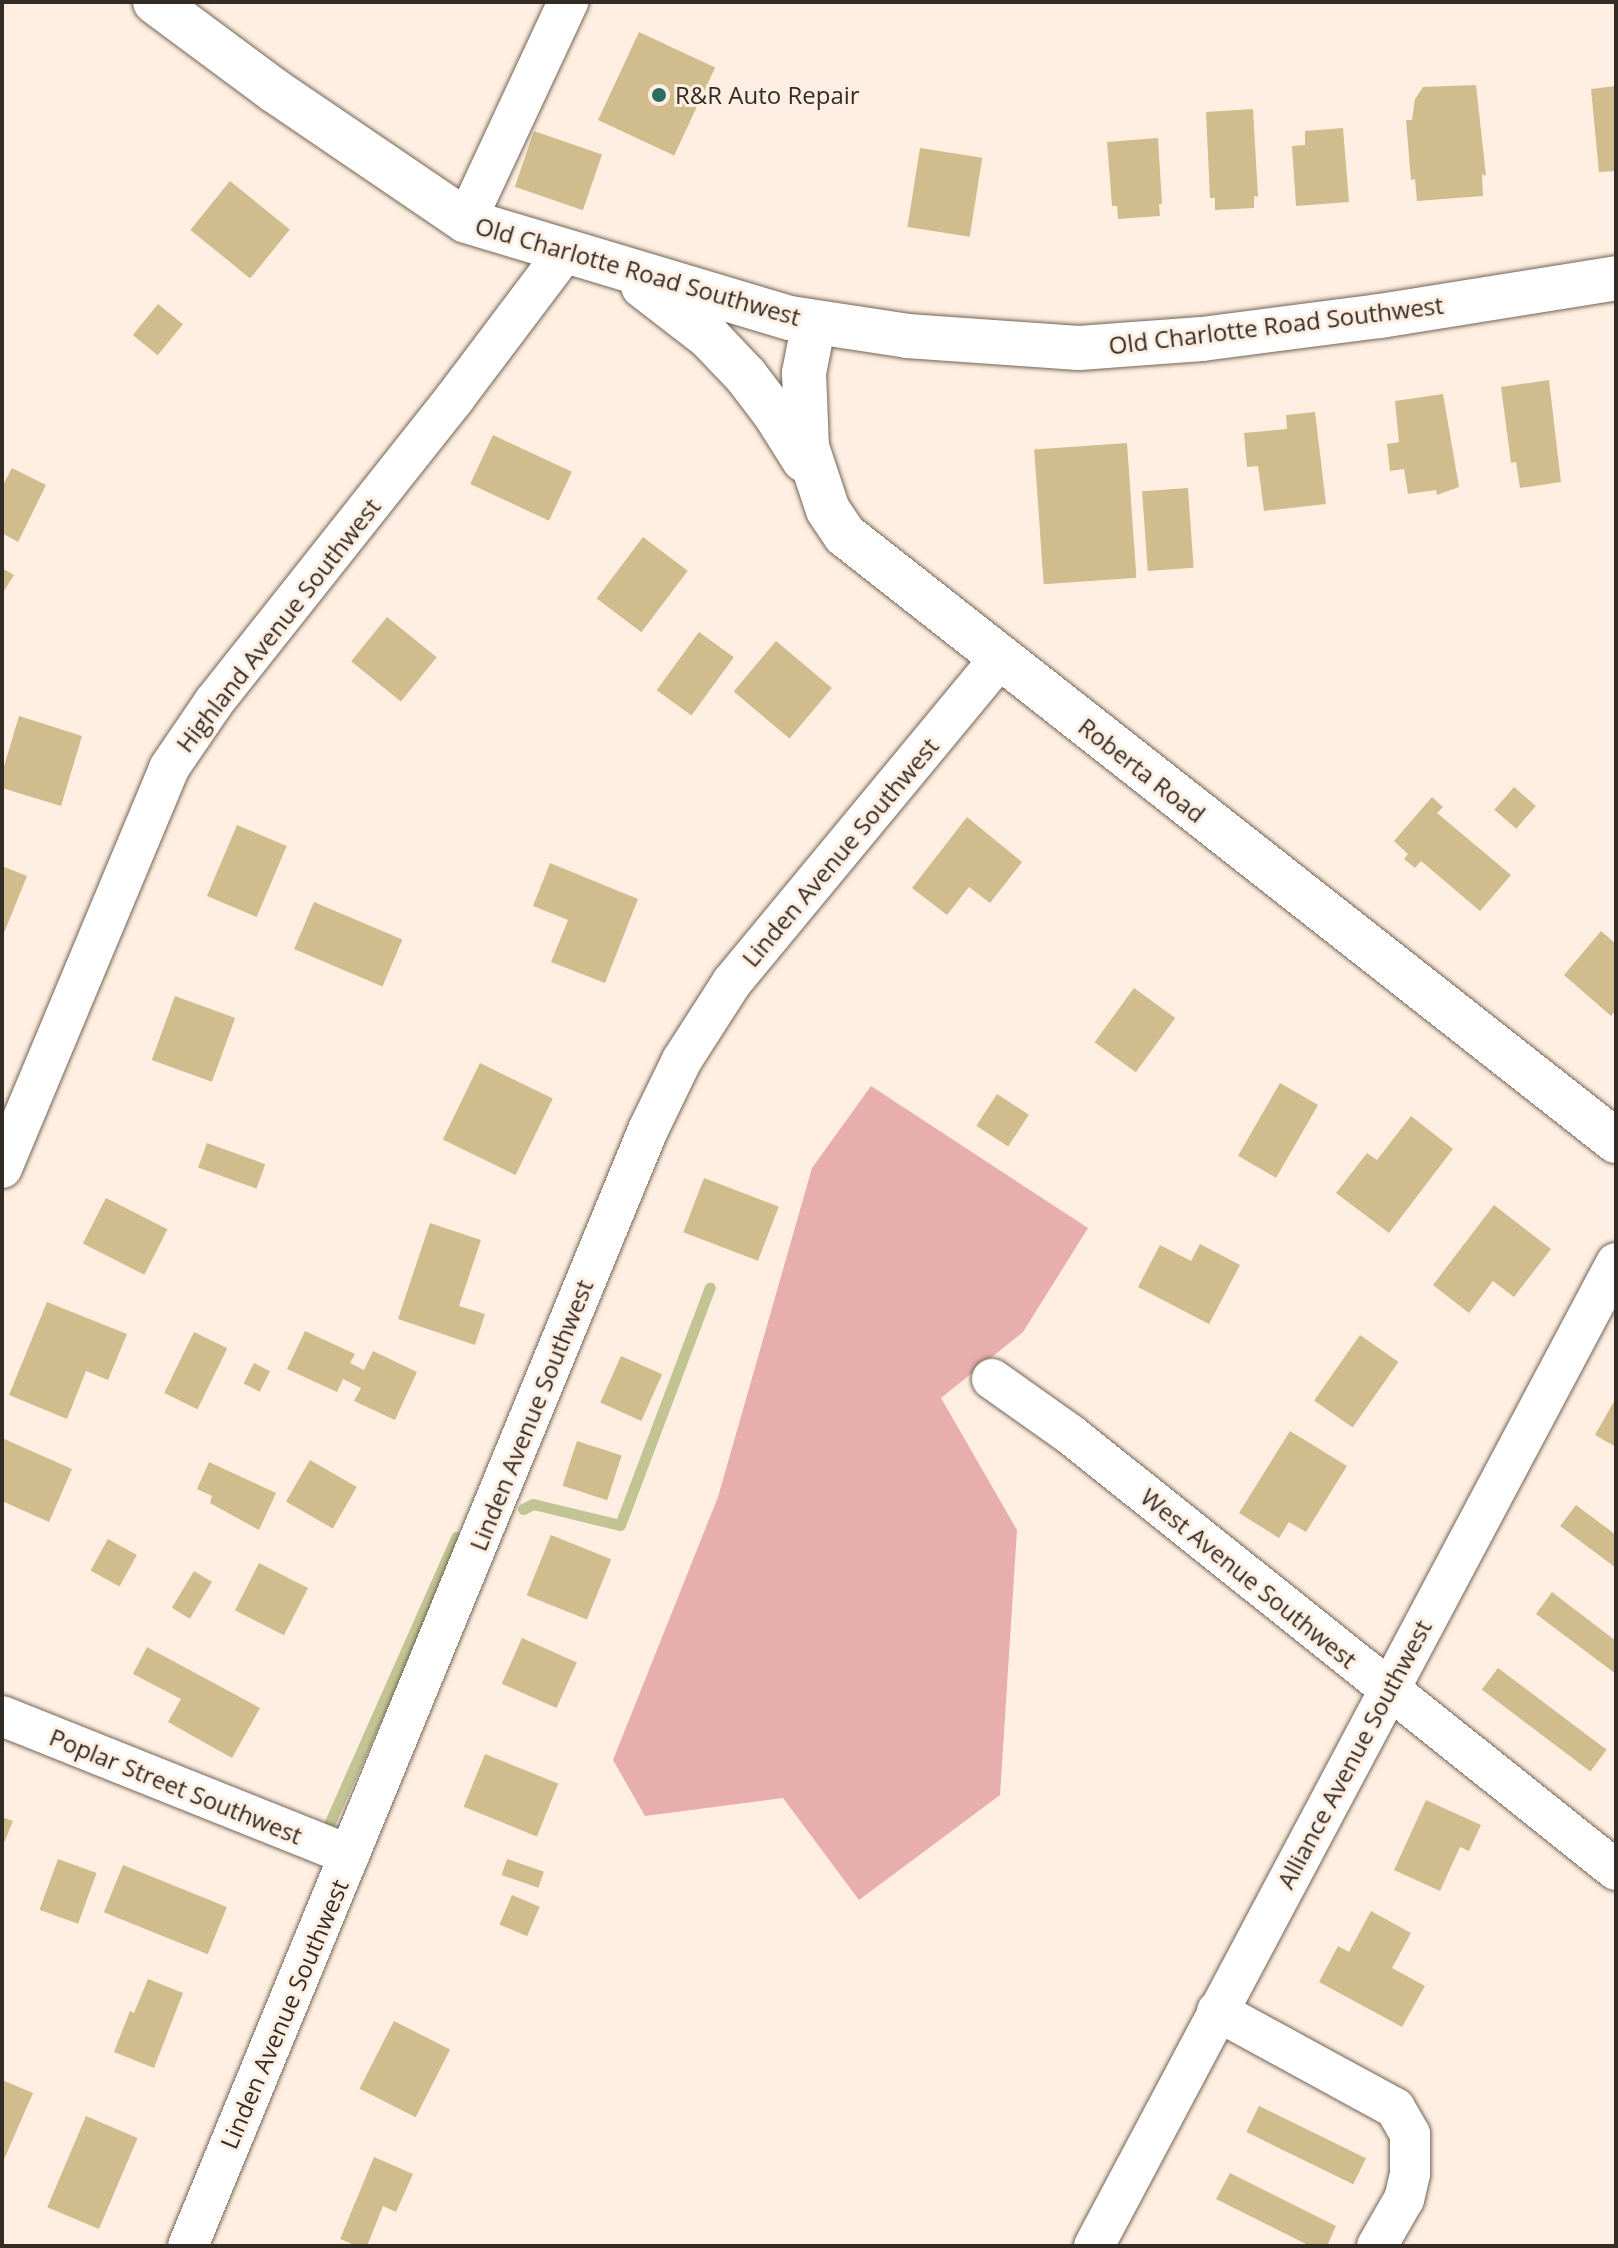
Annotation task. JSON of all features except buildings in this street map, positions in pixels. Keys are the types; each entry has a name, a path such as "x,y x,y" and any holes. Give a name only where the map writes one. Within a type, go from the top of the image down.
{"main road":[{"name":"Old Charlotte Road Southwest","path":"155,2 275,91 466,221 622,270 814,322 907,336 1079,348 1202,339 1365,318 1616,278"},
{"path":"622,270 709,337 746,376 775,414 815,479"},
{"name":"Roberta Road","path":"814,322 804,373 803,411 815,479 828,510 845,535 1616,1141"}],"street":[{"path":"466,221 568,2"},
{"name":"Highland Avenue Southwest","path":"2,1168 169,768 214,702 454,399 564,253"},
{"name":"Linden Avenue Southwest","path":"188,2246 648,1130 682,1060 732,982 1000,658"},
{"name":"Alliance Avenue Southwest","path":"1094,2246 1616,1263"},
{"name":"West Avenue Southwest","path":"992,1379 1071,1435 1616,1870"},
{"name":"Poplar Street Southwest","path":"2,1716 349,1855"},
{"path":"1217,2011 1395,2108 1410,2134 1410,2174 1404,2199 1377,2246"}],"shaded area":[{"path":"871,1086 1088,1228 1023,1332 941,1398 1017,1530 1000,1795 859,1900 783,1798 645,1816 613,1760 718,1497 812,1168"}],"waterway":[{"path":"523,1509 533,1504 620,1525 710,1287"},
{"path":"330,1822 456,1537"}],"place":[{"name":"R&R Auto Repair","path":"659,95"}]}
